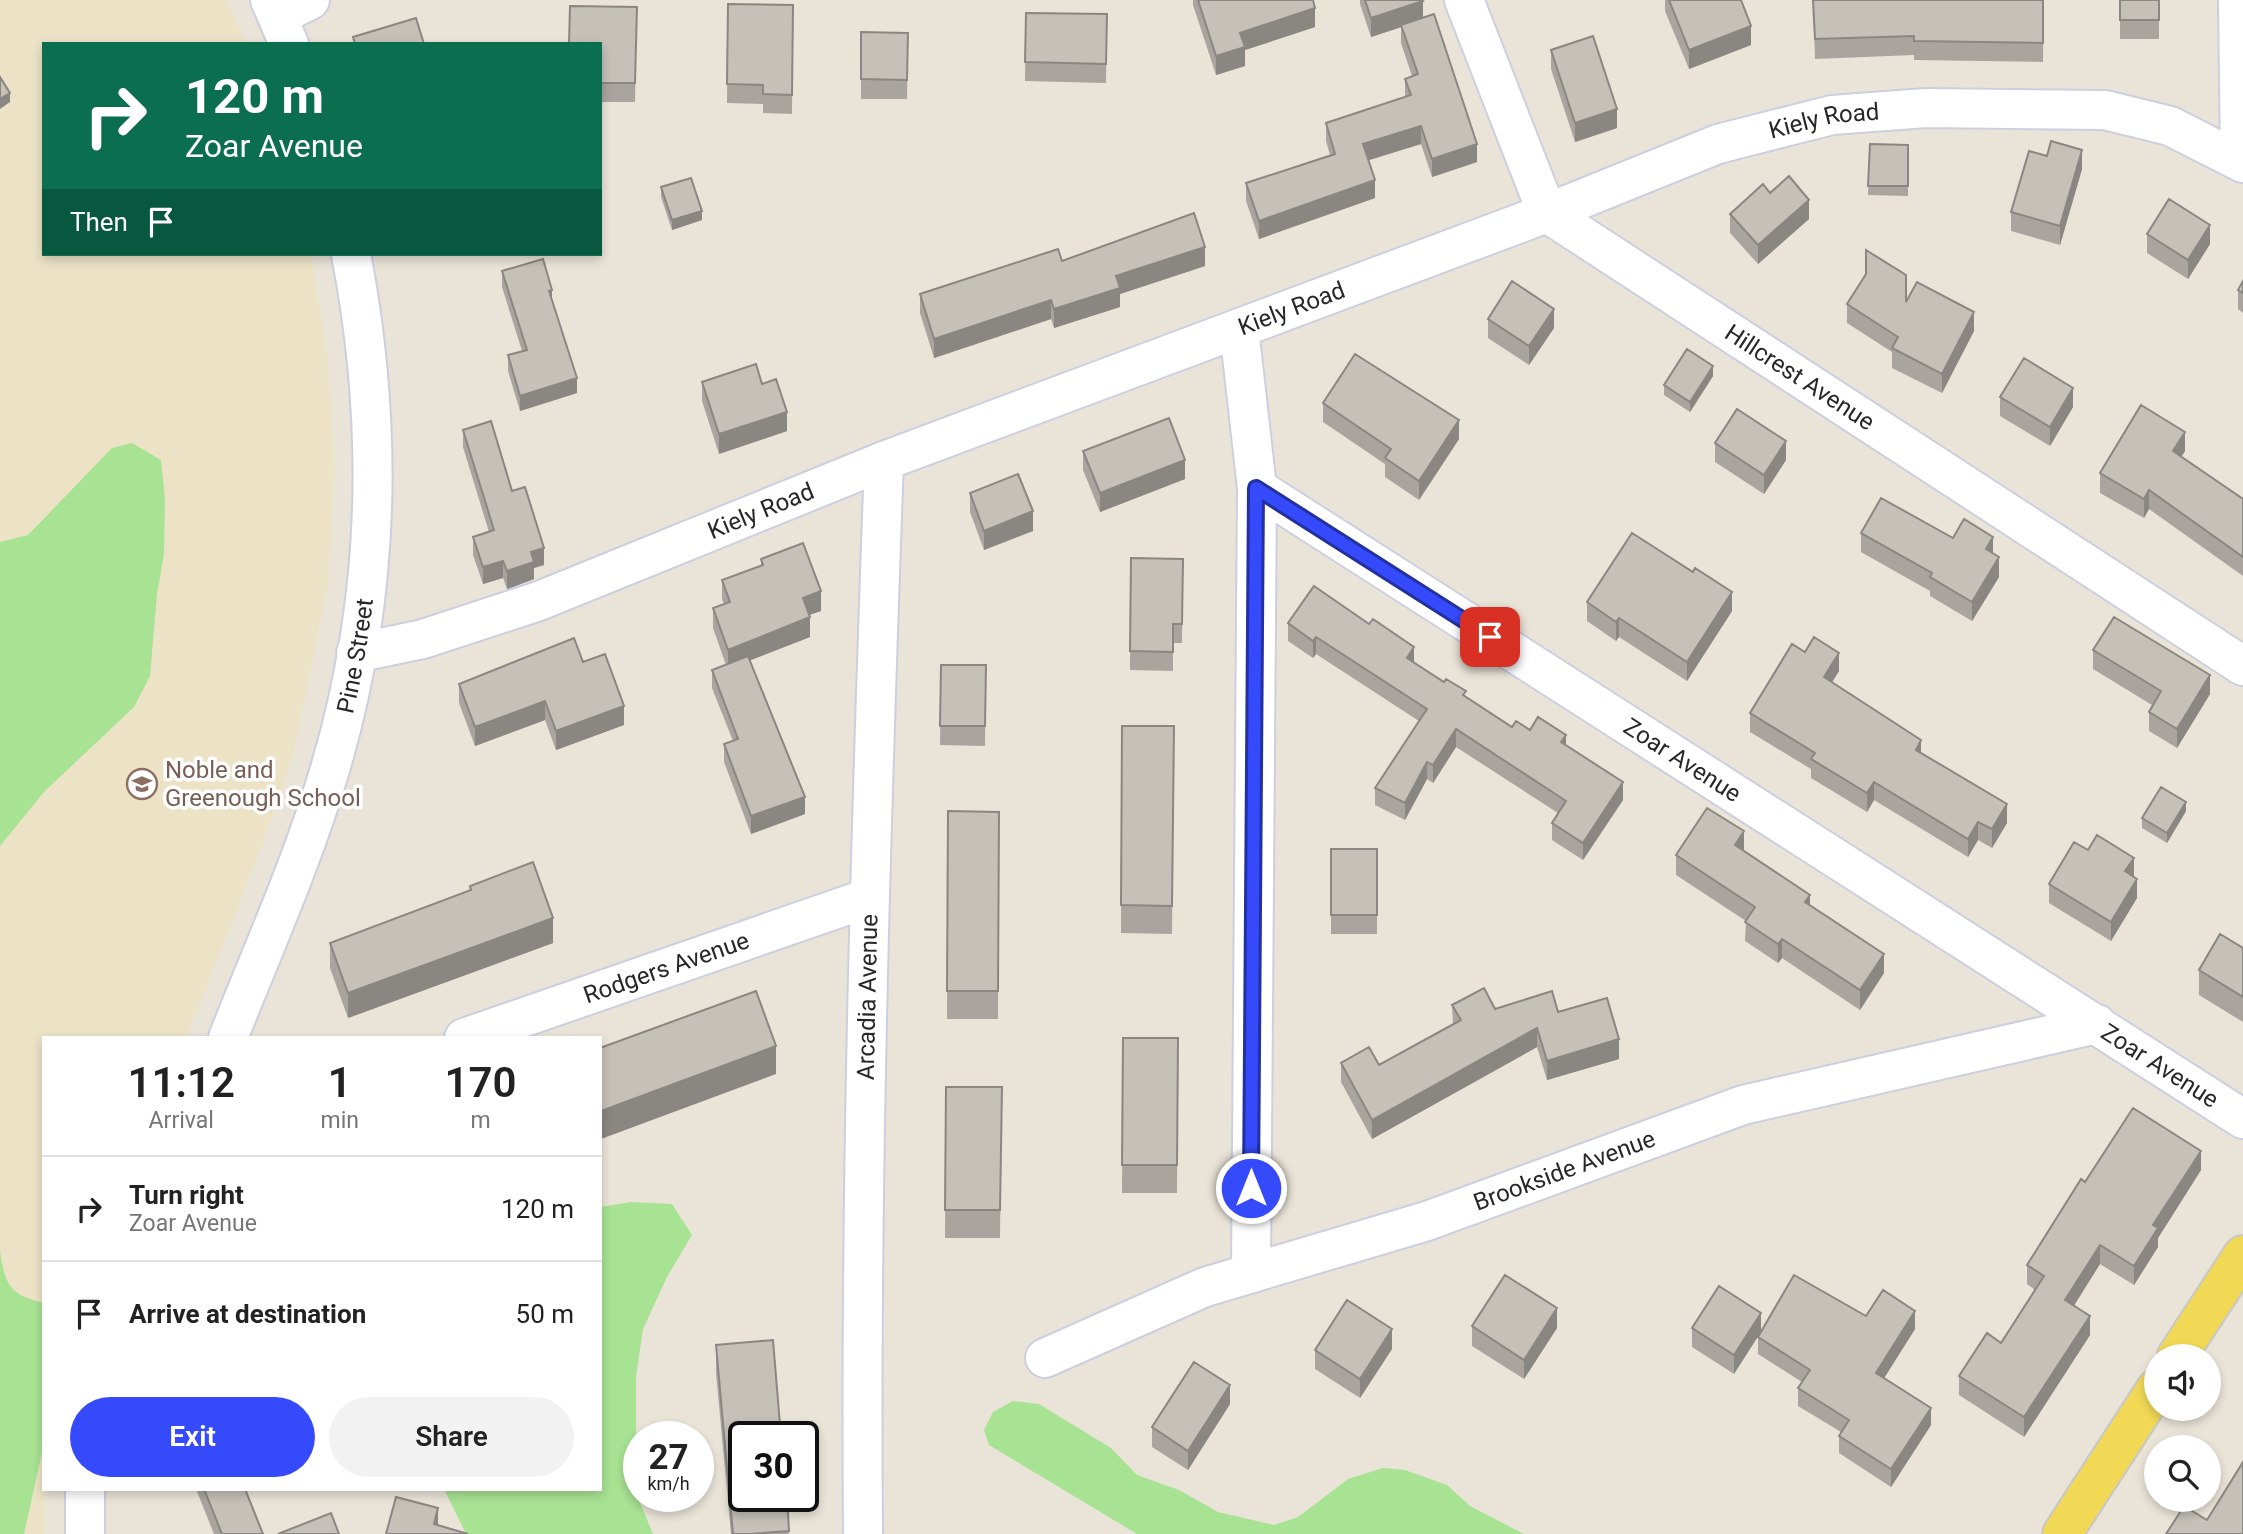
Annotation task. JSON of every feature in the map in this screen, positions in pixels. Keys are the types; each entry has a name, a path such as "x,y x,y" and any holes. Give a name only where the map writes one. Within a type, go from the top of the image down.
{"main road":[{"path":"2185,1344 2243,1255"},
{"path":"2062,1534 2144,1408"}],"street":[{"path":"1464,0 1548,213"},
{"path":"2238,0 2241,162"},
{"name":"Kiely Road","path":"356,653 423,639 539,601 884,461 1548,213 1718,144 1846,114 1926,108 2105,110 2170,126 2241,162"},
{"name":"Hillcrest Avenue","path":"1548,213 2243,666"},
{"name":"Pine Street","path":"229,1036 315,814 330,768 368,591 374,470 368,356 351,256"},
{"path":"1239,329 1256,488 1251,1271"},
{"name":"Arcadia Avenue","path":"863,1534 860,1293 868,898 884,461"},
{"name":"Zoar Avenue","path":"1256,488 2243,1119"},
{"name":"Rodgers Avenue","path":"470,1036 868,898"},
{"name":"Brookside Avenue","path":"1045,1358 1205,1287 1251,1271 1427,1221 1743,1105 2097,1024"},
{"path":"85,1534 86,1491"}],"shaded area":[{"name":"Noble and Greenough School","path":"0,0 226,0 245,42 42,42 42,256 311,256 328,360 335,470 328,585 293,756 255,864 187,1036 42,1036 42,1491 45,1491 45,1534 0,1534"}],"green space":[{"path":"132,443 161,460 165,498 164,554 157,594 150,676 134,707 44,792 0,846 0,542 28,535 112,448"},
{"path":"631,1202 672,1204 692,1235 667,1277 643,1329 636,1377 636,1421 623,1421 623,1512 644,1512 653,1534 466,1534 445,1491 602,1491 602,1207"},
{"path":"0,1251 4,1272 11,1287 23,1296 42,1302 42,1452 24,1534 0,1534"},
{"path":"1013,1401 1039,1404 1111,1448 1137,1475 1179,1490 1218,1512 1274,1525 1298,1517 1348,1479 1383,1468 1405,1470 1447,1485 1470,1506 1524,1534 1137,1534 989,1445 984,1430 993,1412"}],"building":[{"path":"1198,0 1313,0 1315,8 1240,33 1245,47 1216,56"},
{"path":"1365,0 1422,0 1423,1 1371,18"},
{"path":"1669,0 1741,0 1751,26 1689,50"},
{"path":"1813,0 2043,0 2043,43 1914,41 1914,36 1815,39"},
{"path":"2120,0 2159,0 2159,20 2120,20"},
{"path":"728,4 793,5 792,95 763,94 763,85 727,84"},
{"path":"570,6 637,7 635,83 602,83 602,42 569,42"},
{"path":"1026,13 1107,14 1106,64 1025,62"},
{"path":"1434,14 1477,144 1432,159 1421,126 1363,144 1375,180 1259,221 1246,183 1335,154 1326,123 1411,95 1405,79 1418,74 1401,25"},
{"path":"416,18 423,42 354,42 353,37"},
{"path":"861,32 908,33 907,80 861,79"},
{"path":"1593,36 1617,109 1575,123 1551,50"},
{"path":"0,77 10,93 0,99"},
{"path":"2051,141 2082,150 2060,226 2011,212 2029,151 2047,156"},
{"path":"1870,144 1908,145 1908,186 1868,186"},
{"path":"1789,176 1809,200 1758,245 1730,214 1763,184 1770,193"},
{"path":"691,178 702,211 672,220 661,187"},
{"path":"2169,199 2210,225 2188,260 2147,234"},
{"path":"1194,213 1205,247 1116,276 1120,288 1054,309 1051,300 934,339 920,294 1058,249 1062,261"},
{"path":"1866,250 1906,275 1906,302 1917,282 1974,312 1942,374 1892,348 1898,337 1847,304 1866,274"},
{"path":"543,259 552,290 549,291 577,378 520,396 508,355 527,350 502,271"},
{"path":"1512,281 1554,309 1529,346 1488,319"},
{"path":"1687,349 1713,366 1690,402 1664,385"},
{"path":"1355,354 1459,420 1419,481 1385,458 1391,449 1323,403"},
{"path":"2024,358 2073,388 2050,427 2000,397"},
{"path":"756,364 762,384 776,379 787,412 719,434 702,382"},
{"path":"2141,405 2185,432 2173,451 2243,499 2243,557 2149,490 2144,499 2100,473"},
{"path":"1737,409 1786,441 1764,475 1715,443"},
{"path":"1169,418 1185,460 1100,493 1083,451"},
{"path":"491,421 512,491 525,487 544,548 531,552 534,562 507,571 503,561 483,567 473,537 494,530 463,430"},
{"path":"1018,474 1033,511 984,531 970,493"},
{"path":"1881,498 1953,538 1964,519 1993,537 1986,549 1999,557 1972,602 1930,577 1932,573 1861,533"},
{"path":"1632,533 1693,572 1695,568 1732,592 1687,662 1619,618 1616,622 1587,602"},
{"path":"803,543 821,591 803,598 810,617 728,650 713,608 730,602 722,580 763,565 761,559"},
{"path":"1131,558 1183,559 1182,624 1173,624 1173,652 1130,651"},
{"path":"1314,586 1369,624 1373,619 1414,647 1407,658 1444,682 1446,679 1466,691 1463,695 1512,727 1516,721 1530,730 1538,717 1566,735 1561,742 1623,782 1583,843 1552,823 1566,801 1456,729 1433,765 1427,762 1405,803 1375,788 1427,709 1316,637 1313,641 1288,623"},
{"path":"2114,617 2210,675 2177,729 2149,712 2161,691 2093,650"},
{"path":"1814,637 1839,653 1824,677 1921,740 1916,750 2007,804 1992,829 1978,822 1968,839 1874,782 1867,793 1811,759 1815,753 1750,713 1792,644 1805,652"},
{"path":"574,638 583,662 605,654 624,706 556,731 545,701 475,727 459,684"},
{"path":"748,656 805,797 751,816 724,744 738,739 712,670"},
{"path":"941,665 986,665 985,726 940,726"},
{"path":"1122,726 1174,726 1172,906 1121,905"},
{"path":"2161,787 2186,802 2167,833 2142,818"},
{"path":"1707,808 1744,831 1735,845 1810,895 1805,902 1884,954 1860,990 1782,939 1778,944 1745,922 1755,907 1676,855"},
{"path":"948,811 999,812 998,991 947,991"},
{"path":"2097,835 2134,858 2125,871 2137,879 2111,922 2049,884 2074,842 2088,850"},
{"path":"1331,849 1377,849 1377,915 1331,915"},
{"path":"533,862 553,918 348,993 330,943 471,890 470,886"},
{"path":"2220,934 2243,948 2243,997 2199,970"},
{"path":"1484,988 1495,1009 1552,991 1558,1012 1607,998 1619,1039 1547,1061 1537,1028 1372,1120 1341,1063 1369,1047 1379,1065 1461,1020 1452,1005"},
{"path":"756,991 776,1046 602,1111 602,1047"},
{"path":"1123,1038 1178,1038 1177,1165 1122,1165"},
{"path":"946,1087 1002,1087 1000,1210 945,1210"},
{"path":"2133,1108 2201,1151 2153,1225 2158,1228 2134,1266 2100,1245 2065,1300 2090,1316 2024,1417 1959,1376 1987,1333 2001,1343 2044,1276 2027,1265 2081,1179 2085,1182"},
{"path":"1505,1275 1557,1308 1524,1360 1472,1326"},
{"path":"1794,1275 1866,1316 1883,1290 1915,1311 1876,1373 1931,1408 1891,1469 1839,1436 1849,1420 1798,1388 1810,1370 1758,1337"},
{"path":"1719,1286 1761,1313 1734,1355 1692,1328"},
{"path":"1347,1300 1392,1329 1360,1379 1315,1350"},
{"path":"773,1340 780,1421 728,1421 728,1478 716,1345"},
{"path":"1194,1362 1230,1385 1188,1451 1152,1427"},
{"path":"2243,1462 2243,1534 2166,1534 2180,1512 2194,1512 2207,1520 2212,1512 2221,1512 2221,1497"},
{"path":"205,1491 246,1491 263,1534 222,1534"},
{"path":"396,1497 438,1508 434,1524 468,1534 386,1534"},
{"path":"731,1512 788,1512 789,1531 733,1534"},
{"path":"331,1513 339,1534 278,1534"}],"place":[{"name":"Noble and Greenough School","path":"142,784"}],"route":[{"path":"1251,1188 1256,488 1490,637"}]}
